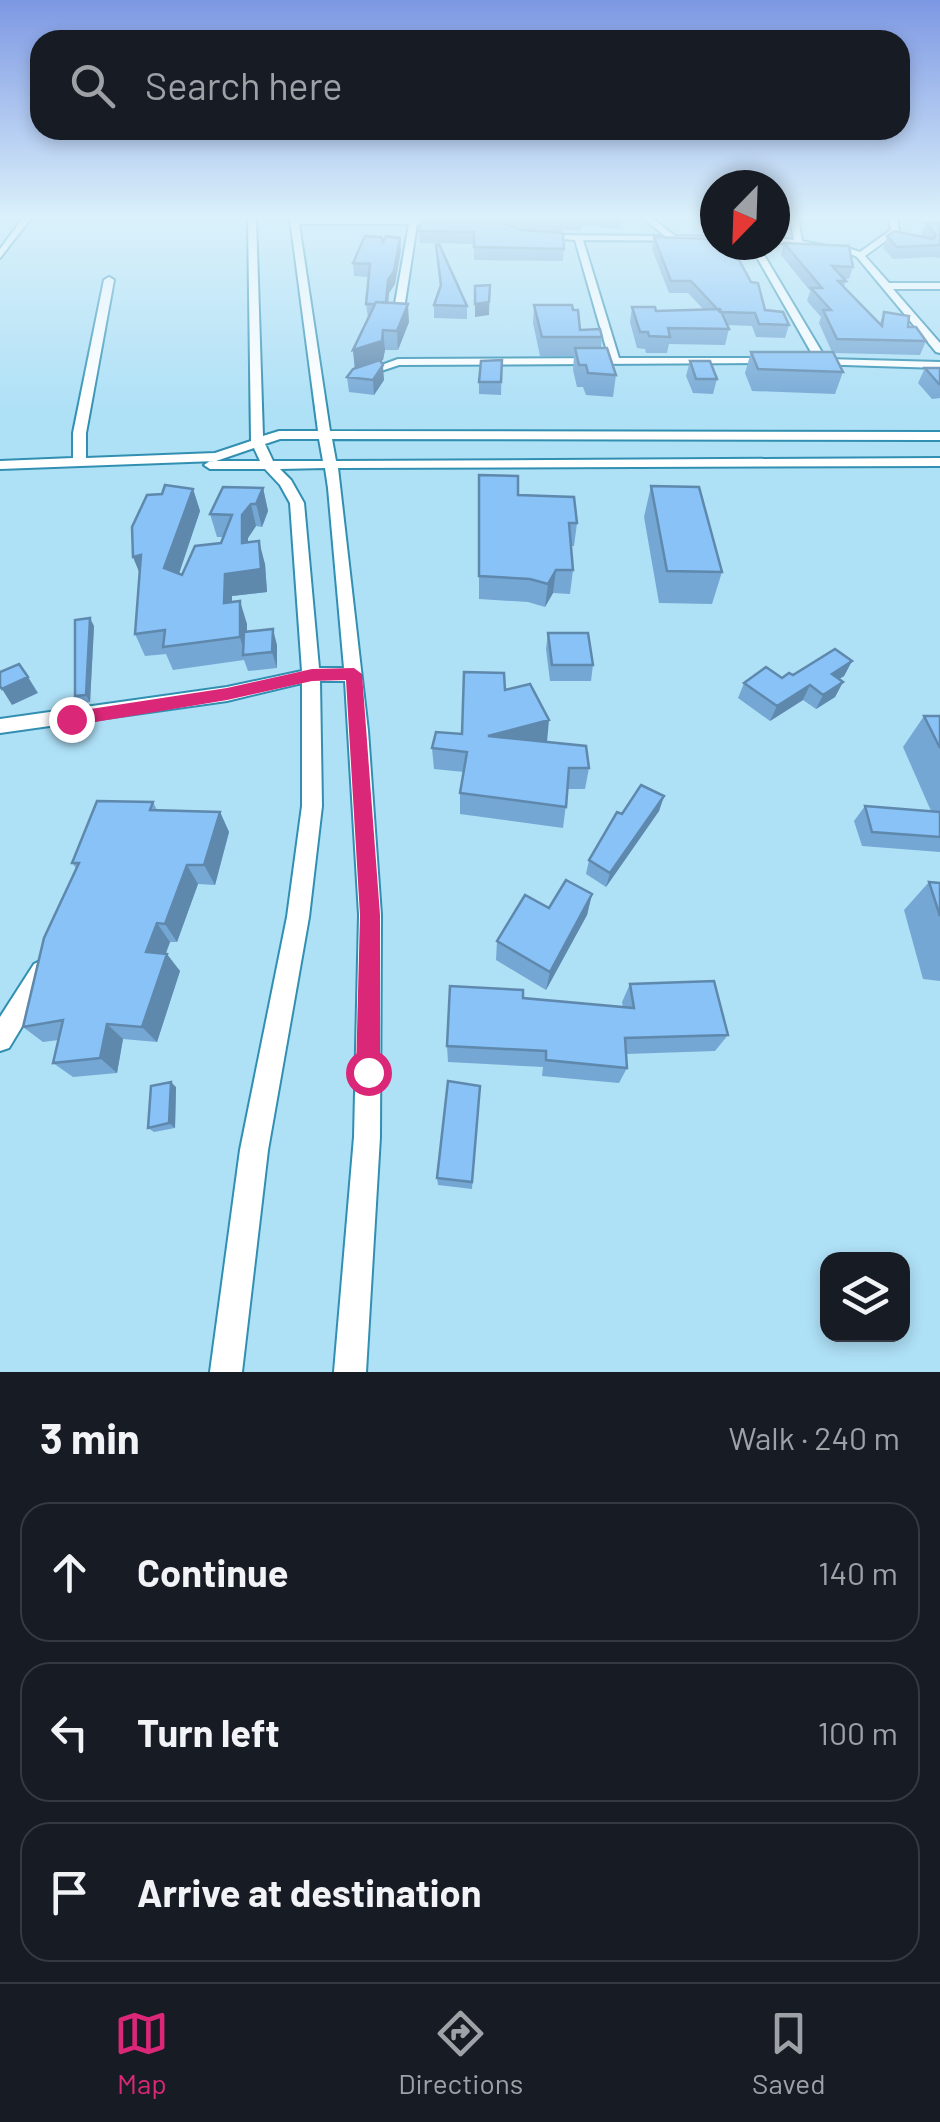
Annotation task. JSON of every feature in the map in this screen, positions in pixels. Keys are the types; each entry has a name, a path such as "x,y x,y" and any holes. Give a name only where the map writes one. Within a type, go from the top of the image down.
{"street":[{"path":"80,461 76,439 109,282"},
{"path":"226,1372 254,1150 298,918 310,824 312,675 297,503 286,483 268,464 257,441 253,282"},
{"path":"303,282 328,463 335,488 354,674 370,915 367,1137 350,1372"},
{"path":"399,309 404,282"},
{"path":"592,282 615,362"},
{"path":"776,282 822,362"},
{"path":"882,282 940,350"},
{"path":"885,286 940,286"},
{"path":"350,379 398,362 783,362"},
{"path":"803,362 940,365"},
{"path":"0,465 216,457 280,435 940,436"},
{"path":"0,474 328,463 940,462"},
{"path":"0,726 208,697 312,675 354,674"},
{"path":"0,1039 42,972"}],"building":[{"path":"368,282 388,282 386,303 366,304"},
{"path":"456,282 467,306 434,305 441,285"},
{"path":"692,282 758,283 765,310 783,312 789,325 759,324 755,313 720,312"},
{"path":"817,282 839,282 882,326 884,312 909,316 908,327 916,327 926,341 837,339 823,310 831,310 811,288 822,288"},
{"path":"490,285 489,302 475,304 475,286"},
{"path":"376,302 408,304 397,331 383,330 382,341 353,350"},
{"path":"534,305 572,305 573,310 578,310 580,330 600,329 602,337 542,337"},
{"path":"632,307 655,307 656,311 720,309 729,329 668,328 670,337 649,336 648,332 640,332"},
{"path":"575,348 607,348 616,375 588,373 586,365 579,365"},
{"path":"751,352 833,352 843,372 758,369"},
{"path":"380,360 383,365 373,380 347,377 353,369"},
{"path":"502,360 501,382 479,382 481,361"},
{"path":"690,361 710,361 717,379 696,379"},
{"path":"925,368 940,368 940,384 939,384"},
{"path":"479,475 518,476 518,495 574,497 577,523 569,523 573,570 556,570 548,584 479,576"},
{"path":"165,485 193,489 164,568 182,575 195,546 221,543 232,515 210,514 223,487 263,488 256,504 251,504 242,515 242,543 259,541 261,569 225,574 224,603 240,601 240,637 163,647 165,630 135,634 141,555 133,557 132,527 147,495 162,494"},
{"path":"651,486 699,487 722,572 667,571"},
{"path":"90,618 86,695 75,696 75,620"},
{"path":"273,629 272,652 243,655 244,632"},
{"path":"548,633 588,633 593,665 552,665"},
{"path":"835,649 852,661 832,674 843,682 823,695 810,685 777,706 744,683 766,667 782,678 793,675"},
{"path":"19,664 28,677 2,689 0,672"},
{"path":"464,672 504,673 505,690 530,684 549,720 488,736 586,746 589,768 569,768 566,807 460,793 467,752 432,748 436,732 462,734"},
{"path":"924,716 940,716 940,748"},
{"path":"641,785 664,796 610,873 589,860 617,812 622,814"},
{"path":"97,801 153,802 150,810 220,812 204,865 187,865 165,924 157,923 146,952 167,954 142,1027 107,1024 100,1058 53,1063 63,1020 23,1027 44,938 79,863 72,863"},
{"path":"865,806 940,812 940,837 872,832"},
{"path":"566,880 592,894 550,972 497,941 525,895 549,908"},
{"path":"929,882 940,883 940,916"},
{"path":"714,981 728,1035 625,1038 627,1068 546,1060 546,1051 447,1046 450,986 523,990 523,998 634,1008 630,984"},
{"path":"448,1081 480,1086 472,1182 437,1178"},
{"path":"171,1082 169,1123 148,1128 151,1086"}],"route":[{"path":"71,719 227,694 312,675 354,674 370,915 368,1072"}]}
